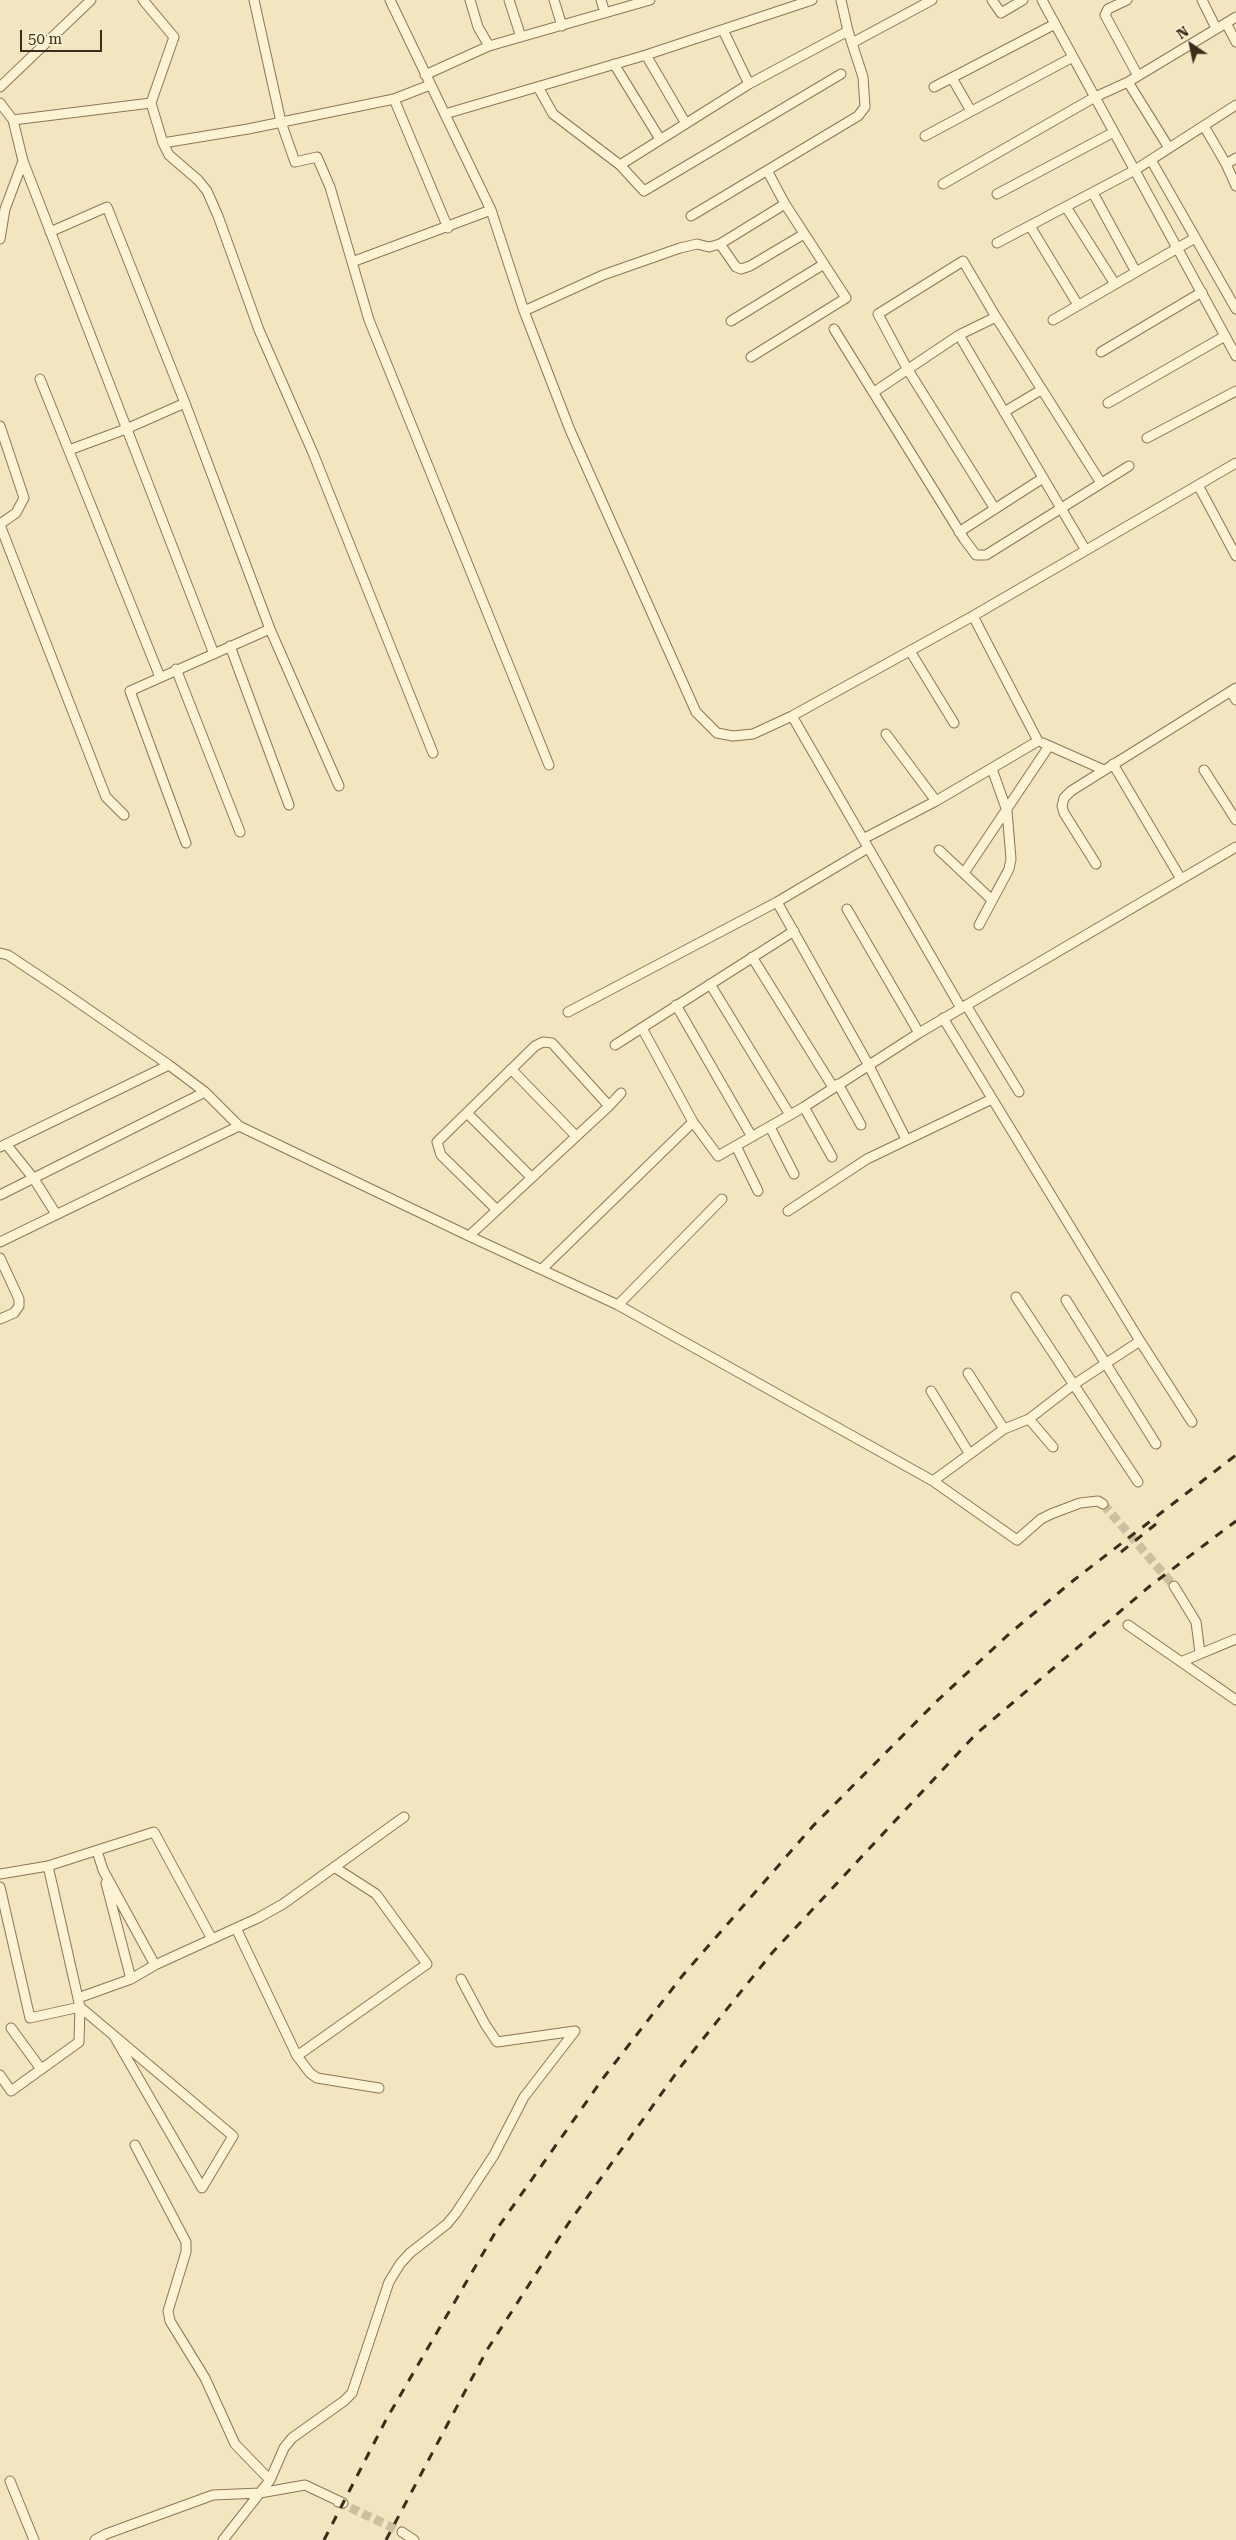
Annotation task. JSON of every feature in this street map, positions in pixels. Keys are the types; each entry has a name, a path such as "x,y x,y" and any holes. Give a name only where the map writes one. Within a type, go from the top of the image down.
{"street":[{"path":"0,87 91,0"},
{"path":"143,0 174,37 151,103 163,143 169,155 198,180 211,200 258,330 313,453 433,754"},
{"path":"254,0 281,122 295,162 317,158 330,186 369,320 549,765"},
{"path":"390,0 491,210 524,312 570,430 696,712 717,733 733,736 753,734 792,716 972,616 1236,463"},
{"path":"470,0 478,26 489,46"},
{"path":"509,0 521,37"},
{"path":"554,0 562,26"},
{"path":"601,0 605,13"},
{"path":"425,75 489,46 647,0"},
{"path":"445,114 614,64 812,0"},
{"path":"690,216 768,172 858,116 865,107 863,77 848,31 841,0"},
{"path":"852,43 932,0"},
{"path":"992,0 1001,13 1023,0"},
{"path":"1042,0 1179,248 1236,356"},
{"path":"1126,0 1108,9 1105,15 1138,76"},
{"path":"1202,0 1216,28"},
{"path":"943,184 1095,97 1128,82 1236,16"},
{"path":"1226,22 1236,42"},
{"path":"934,87 1055,24"},
{"path":"723,30 749,84"},
{"path":"620,164 749,84 848,31"},
{"path":"646,54 685,122"},
{"path":"924,136 1073,57"},
{"path":"614,64 660,139"},
{"path":"538,87 553,114 620,164 644,191 841,74"},
{"path":"952,78 971,111"},
{"path":"1128,82 1170,148"},
{"path":"163,143 394,99 430,85"},
{"path":"394,99 448,228"},
{"path":"0,103 14,120 23,162 214,654"},
{"path":"14,120 151,103"},
{"path":"997,243 1135,170 1236,105"},
{"path":"1204,126 1226,164 1236,186"},
{"path":"997,194 1114,132"},
{"path":"1226,164 1236,158"},
{"path":"1151,160 1236,309"},
{"path":"0,239 5,210 23,162"},
{"path":"751,357 846,298 785,204 768,172"},
{"path":"1093,193 1136,272"},
{"path":"524,312 603,275 680,248 697,244 708,247 720,244 785,204"},
{"path":"50,232 107,207 185,403 270,629 339,786"},
{"path":"1066,207 1115,284"},
{"path":"352,262 448,228 491,210"},
{"path":"1030,226 1078,305"},
{"path":"720,244 736,267 741,268 750,266 804,234"},
{"path":"1053,320 1196,238"},
{"path":"995,509 908,370 878,314 963,261 1041,390 1101,483"},
{"path":"731,321 824,264"},
{"path":"1101,352 1202,292"},
{"path":"874,392 959,335 996,317"},
{"path":"834,329 959,532 976,555 986,554 1129,466"},
{"path":"959,335 1085,549"},
{"path":"1108,403 1225,336"},
{"path":"40,379 160,676"},
{"path":"1004,412 1041,390"},
{"path":"1147,438 1236,391"},
{"path":"69,450 126,430 185,403"},
{"path":"0,426 24,498 16,513 0,525 106,797 124,815"},
{"path":"959,532 1043,478"},
{"path":"1198,485 1236,556"},
{"path":"972,616 1038,741 1104,770"},
{"path":"186,843 130,691 160,676 270,629"},
{"path":"230,646 288,805"},
{"path":"910,651 954,723"},
{"path":"176,669 240,832"},
{"path":"1096,864 1064,813 1062,806 1064,798 1071,790 1233,690 1236,700"},
{"path":"792,716 868,848 964,1006 1019,1092"},
{"path":"886,734 936,801"},
{"path":"863,839 936,801 1038,741"},
{"path":"964,873 1049,746"},
{"path":"1113,764 1181,879"},
{"path":"979,925 1009,869 1011,858 1007,810 992,769"},
{"path":"1204,770 1236,820"},
{"path":"642,1028 693,1122 718,1156 804,1107 868,1064 943,1018 1236,847"},
{"path":"568,1012 777,902 868,848"},
{"path":"940,850 992,900"},
{"path":"777,902 868,1064 906,1139"},
{"path":"846,909 918,1033"},
{"path":"615,1045 794,931"},
{"path":"0,953 8,955 169,1065 205,1092 239,1126 469,1236 618,1304 932,1482 1017,1540 1041,1519 1051,1514 1080,1503 1098,1501 1103,1504"},
{"path":"752,957 861,1125"},
{"path":"710,984 790,1115"},
{"path":"676,1005 752,1137"},
{"path":"943,1018 1192,1422"},
{"path":"497,1210 441,1155 437,1142 535,1046 544,1042 552,1043 609,1106"},
{"path":"56,1214 34,1179 3,1146 169,1065"},
{"path":"511,1069 576,1136"},
{"path":"0,1195 205,1092"},
{"path":"469,1236 621,1093"},
{"path":"788,1211 851,1169 906,1139 992,1098"},
{"path":"804,1107 832,1156"},
{"path":"467,1113 531,1177"},
{"path":"542,1269 693,1122"},
{"path":"0,1242 239,1126"},
{"path":"770,1127 794,1174"},
{"path":"736,1146 758,1191"},
{"path":"618,1304 722,1200"},
{"path":"0,1258 19,1299 19,1306 14,1313 0,1319"},
{"path":"1016,1297 1138,1482"},
{"path":"1066,1300 1156,1444"},
{"path":"932,1482 1004,1429 1029,1419 1073,1385 1140,1340"},
{"path":"968,1373 1004,1429"},
{"path":"932,1390 969,1453"},
{"path":"1029,1419 1053,1447"},
{"path":"1174,1586 1196,1622 1200,1653"},
{"path":"1128,1625 1183,1661 1236,1700"},
{"path":"1183,1661 1236,1638"},
{"path":"0,1887 30,2018 79,2002 131,1979 155,1965 283,1904 404,1816"},
{"path":"0,1874 48,1866 154,1832 212,1939"},
{"path":"97,1851 131,1979"},
{"path":"0,2075 11,2092 79,2042 79,2002 48,1866"},
{"path":"297,2056 427,1964 376,1894 334,1867"},
{"path":"103,1870 155,1965"},
{"path":"236,1928 297,2056 310,2073 317,2078 379,2088"},
{"path":"224,2540 270,2480 284,2448 292,2438 344,2402 352,2393 389,2282 400,2264 410,2253 447,2224 456,2213 494,2156 531,2087 575,2031 497,2042 461,1979"},
{"path":"79,2002 114,2036 233,2136 202,2188 114,2036"},
{"path":"11,2028 41,2069"},
{"path":"134,2145 184,2237 186,2252 168,2316 206,2378 235,2444 270,2480"},
{"path":"10,2481 34,2540"},
{"path":"96,2540 106,2534 213,2495 260,2493 305,2485 343,2503 338,2502"},
{"path":"402,2532 414,2540"}],"tunnel":[{"path":"1103,1504 1174,1586"},
{"path":"338,2502 402,2532"}],"railway":[{"path":"324,2540 387,2418 499,2226 604,2077 683,1975 813,1826 938,1700 1009,1634 1074,1580 1236,1455"},
{"path":"386,2540 487,2350 568,2224 682,2065 772,1953 976,1734 1150,1586 1236,1521"},
{"path":"1121,1552 1156,1524"}]}
